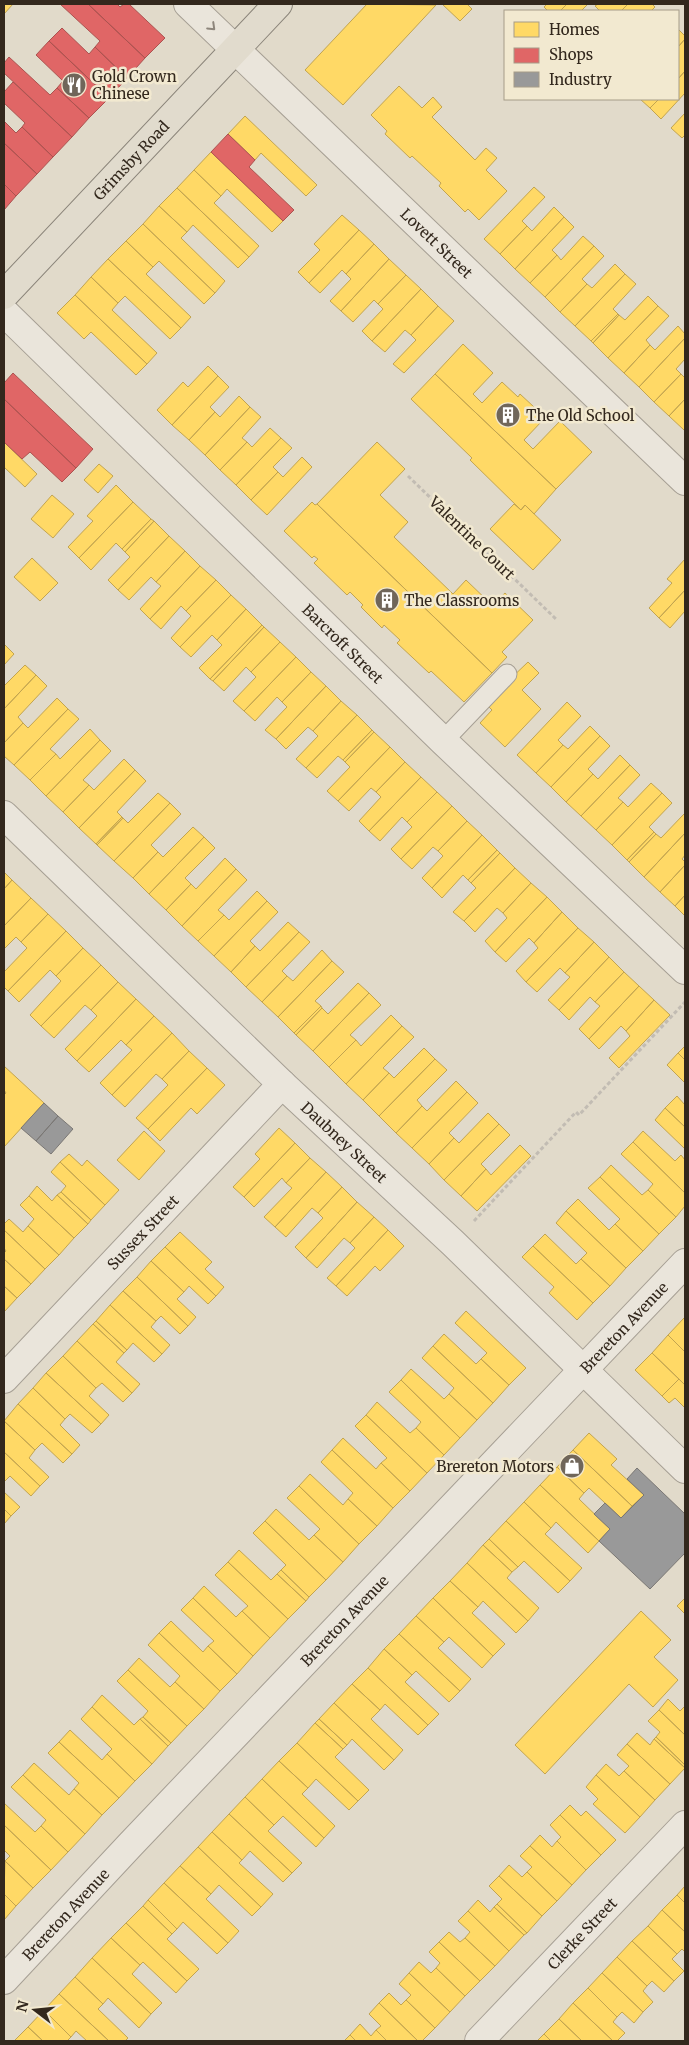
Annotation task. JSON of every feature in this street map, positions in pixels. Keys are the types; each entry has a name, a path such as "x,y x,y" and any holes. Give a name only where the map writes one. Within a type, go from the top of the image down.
{"main road":[{"name":"Grimsby Road","path":"4,294 278,4"}],"street":[{"name":"Lovett Street","path":"188,4 685,481"},
{"name":"Barcroft Street","path":"4,312 443,742 685,970"},
{"name":"Daubney Street","path":"4,815 282,1084 453,1243 685,1469"},
{"name":"Sussex Street","path":"4,1379 282,1084"},
{"name":"Brereton Avenue","path":"4,1980 131,1844 685,1263"},
{"name":"Clerke Street","path":"479,2041 685,1825"}],"lane":[{"path":"443,742 507,674"}],"path":[{"name":"Valentine Court","path":"408,476 557,620"},
{"path":"453,1243 576,1112 579,1115 685,1002"}],"building: Homes":[{"path":"4,4 13,4 4,14"},
{"path":"367,4 436,5 343,105 305,70"},
{"path":"442,4 467,4 472,9 460,21"},
{"path":"547,4 567,4 561,10 547,10 544,7"},
{"path":"567,4 588,4 582,10 561,10"},
{"path":"598,4 628,4 622,10 599,10 595,6"},
{"path":"628,4 652,4 655,7 652,10 622,10"},
{"path":"679,30 685,36 685,39 679,46"},
{"path":"685,39 685,71 679,78 679,46"},
{"path":"685,71 685,93 679,100 679,78"},
{"path":"399,86 422,108 433,97 442,107 432,117 475,160 486,148 497,158 486,170 507,191 479,220 468,209 465,212 439,186 441,183 412,156 410,158 385,134 387,131 371,115"},
{"path":"641,100 658,100 650,108"},
{"path":"658,100 679,100 661,119 650,108"},
{"path":"685,113 685,135 682,138 671,128"},
{"path":"245,116 317,185 306,196 261,153 255,160 228,134"},
{"path":"211,152 283,221 272,232 227,189 221,196 194,170"},
{"path":"194,170 221,196 214,203 259,246 249,257 177,188"},
{"path":"534,187 545,197 522,221 527,226 500,254 484,239"},
{"path":"177,188 249,257 238,268 193,225 187,232 159,206"},
{"path":"159,206 187,232 181,238 225,281 215,293 143,224"},
{"path":"554,207 564,217 515,269 500,254 527,226 532,231"},
{"path":"342,215 359,230 309,283 298,272 320,250 314,244"},
{"path":"564,217 574,227 552,250 557,255 530,283 515,269"},
{"path":"143,224 215,293 204,304 159,261 153,267 126,241"},
{"path":"359,230 374,244 346,274 342,270 320,293 309,283"},
{"path":"583,236 594,246 545,297 530,283 557,255 561,260"},
{"path":"126,241 153,267 146,274 191,317 181,328 108,259"},
{"path":"374,244 389,259 341,311 330,301 351,279 346,274"},
{"path":"594,246 604,256 582,279 587,284 560,312 545,297"},
{"path":"108,259 181,328 170,339 125,296 118,303 91,277"},
{"path":"389,259 406,275 378,304 374,300 353,322 341,311"},
{"path":"615,264 625,274 575,326 560,312 587,284 592,288"},
{"path":"625,274 636,284 613,309 618,314 591,341 575,326"},
{"path":"406,275 421,289 372,341 362,331 383,309 378,304"},
{"path":"91,277 118,303 112,310 157,353 147,364 75,295"},
{"path":"421,289 438,306 411,335 405,330 385,352 372,341"},
{"path":"75,295 147,364 136,375 91,332 84,339 57,313"},
{"path":"648,296 658,306 608,358 593,343 619,315 625,320"},
{"path":"438,306 454,321 404,373 393,364 416,340 411,335"},
{"path":"658,306 669,316 646,340 650,345 624,373 608,358"},
{"path":"619,315 593,343 591,341"},
{"path":"678,326 685,334 685,338 639,387 624,373 650,345 655,350"},
{"path":"685,338 685,359 676,369 681,374 654,402 639,387"},
{"name":"The Old School","path":"463,344 493,373 473,394 482,403 502,382 518,397 520,394 534,407 531,410 542,421 524,440 533,449 560,421 592,452 556,489 435,374"},
{"path":"208,366 218,376 172,425 157,410 183,382 188,387"},
{"path":"435,374 556,489 534,514 525,505 521,510 470,460 472,458 411,399"},
{"path":"681,374 685,378 685,399 669,416 654,402"},
{"path":"218,376 229,387 210,407 215,412 189,440 172,425"},
{"path":"239,396 250,407 205,455 189,440 215,412 220,417"},
{"path":"685,399 685,429 684,430 669,416"},
{"path":"250,407 261,417 242,438 247,442 220,470 205,455"},
{"path":"270,428 281,438 236,485 220,470 247,442 252,447"},
{"path":"281,438 292,448 273,467 278,472 251,500 236,485"},
{"path":"4,442 37,474 25,487 4,467"},
{"path":"377,442 405,469 380,495 408,522 394,537 453,594 466,580 492,605 505,593 533,620 502,652 507,657 492,673 317,504"},
{"path":"302,457 312,467 267,515 251,500 278,472 283,477"},
{"path":"99,464 113,476 98,493 84,480"},
{"path":"116,485 133,502 79,558 68,547 93,521 87,516"},
{"path":"52,495 74,514 53,538 31,519"},
{"path":"133,502 151,519 122,549 116,543 91,570 79,558"},
{"name":"The Classrooms","path":"312,502 315,505 317,504 492,673 464,702 397,643 400,640 384,625 382,628 361,607 363,605 350,592 347,595 314,563 318,559 314,556 312,558 284,531"},
{"path":"514,504 521,510 525,505 561,540 533,570 490,529"},
{"path":"151,519 154,521 125,552 122,549"},
{"path":"154,521 169,536 118,590 108,580 130,557 125,552"},
{"path":"169,536 185,551 156,582 151,577 129,600 118,590"},
{"path":"185,551 200,566 150,619 140,609 161,586 156,582"},
{"path":"32,558 58,583 40,601 14,577"},
{"path":"685,559 685,590 659,618 649,608 672,583 667,579"},
{"path":"200,566 216,580 186,611 181,606 161,629 150,619"},
{"path":"216,580 231,595 180,647 171,638 191,616 186,611"},
{"path":"685,590 685,611 670,628 659,618"},
{"path":"231,595 246,609 217,640 212,635 191,657 180,647"},
{"path":"246,609 262,625 210,679 199,668 222,645 217,640"},
{"path":"262,625 264,627 213,681 210,679"},
{"path":"264,627 280,642 251,672 246,667 224,691 213,681"},
{"path":"280,642 296,657 244,711 233,701 256,677 251,672"},
{"path":"4,644 14,654 4,665"},
{"path":"296,657 311,672 282,702 277,697 255,721 244,711"},
{"path":"528,662 539,673 522,690 541,709 505,747 480,723 492,710 485,703"},
{"path":"25,665 36,675 4,709 4,686"},
{"path":"311,672 326,686 276,739 265,730 287,707 282,702"},
{"path":"36,675 47,686 18,717 23,723 4,743 4,709"},
{"path":"326,686 341,701 313,731 308,727 286,749 276,739"},
{"path":"57,698 68,709 14,765 4,756 4,743 23,723 28,728"},
{"path":"341,701 357,715 306,768 296,759 318,736 313,731"},
{"path":"567,702 581,716 558,740 563,745 536,773 517,755"},
{"path":"68,709 79,719 50,749 56,754 30,780 14,765"},
{"path":"357,715 372,730 343,760 338,756 317,778 306,768"},
{"path":"590,726 600,736 551,787 536,773 563,745 568,749"},
{"path":"90,729 100,740 46,796 30,780 56,754 60,759"},
{"path":"372,730 374,732 345,762 343,760"},
{"path":"374,732 390,747 338,801 327,791 350,767 345,762"},
{"path":"600,736 610,746 588,769 593,774 566,802 551,787"},
{"path":"100,740 111,751 83,780 89,785 63,812 46,796"},
{"path":"390,747 405,762 376,792 371,788 349,811 338,801"},
{"path":"620,755 630,765 581,816 566,802 593,774 598,779"},
{"path":"124,759 135,770 79,828 63,812 89,785 94,790"},
{"path":"405,762 421,777 369,831 359,821 381,797 376,792"},
{"path":"630,765 640,775 618,798 623,802 596,830 581,816"},
{"path":"135,770 146,781 117,812 122,817 96,844 79,828"},
{"path":"421,777 437,792 407,822 402,817 380,841 369,831"},
{"path":"651,783 662,793 612,845 596,830 623,802 628,807"},
{"path":"437,792 452,806 401,859 391,849 412,827 407,822"},
{"path":"158,793 170,803 114,861 97,845 123,818 128,823"},
{"path":"662,793 672,803 649,827 654,832 627,860 612,845"},
{"path":"170,803 181,814 151,845 158,852 133,878 114,861"},
{"path":"452,806 467,821 438,851 433,847 412,869 401,859"},
{"path":"684,814 685,833 644,877 629,862 656,834 661,838"},
{"path":"123,818 97,845 96,844"},
{"path":"467,821 482,835 432,888 422,878 443,856 438,851"},
{"path":"193,827 204,837 149,894 133,878 158,852 163,857"},
{"path":"654,832 656,834 629,862 627,860"},
{"path":"685,833 685,855 682,859 685,865 660,892 644,877"},
{"path":"482,835 497,850 468,880 463,875 442,898 432,888"},
{"path":"204,837 215,848 185,878 191,884 166,910 149,894"},
{"path":"497,850 500,853 471,883 468,880"},
{"path":"500,853 515,868 464,921 453,912 476,888 471,883"},
{"path":"225,858 236,869 182,926 166,910 191,884 196,889"},
{"path":"685,865 685,895 675,906 660,892"},
{"path":"515,868 531,883 503,913 497,908 475,932 464,921"},
{"path":"236,869 247,880 218,910 224,915 198,941 182,926"},
{"path":"4,872 12,880 4,889"},
{"path":"12,880 31,898 4,926 4,889"},
{"path":"531,883 547,897 495,952 485,941 507,918 503,913"},
{"path":"257,891 267,901 214,956 198,941 224,915 229,920"},
{"path":"685,895 685,916 675,906"},
{"path":"547,897 562,912 534,943 529,938 506,962 495,952"},
{"path":"31,898 48,914 21,942 16,937 4,949 4,926"},
{"path":"267,901 278,912 250,941 255,946 231,972 214,956"},
{"path":"562,912 578,928 526,982 516,971 538,948 534,943"},
{"path":"48,914 66,931 8,991 4,987 4,972 27,948 21,942"},
{"path":"288,922 299,932 246,987 231,972 255,946 260,951"},
{"path":"578,928 594,942 565,973 560,968 537,992 526,982"},
{"path":"66,931 83,948 56,976 50,970 19,1002 8,991"},
{"path":"299,932 310,942 282,971 287,976 262,1002 246,987"},
{"path":"594,942 609,957 559,1010 548,1000 570,977 565,973"},
{"path":"83,948 101,965 41,1026 30,1015 61,981 56,976"},
{"path":"322,950 332,961 278,1017 262,1002 287,976 293,981"},
{"path":"609,957 624,972 595,1002 590,997 569,1020 559,1010"},
{"path":"332,961 344,972 315,1001 321,1006 294,1033 278,1017"},
{"path":"101,965 118,982 91,1010 85,1005 54,1038 41,1026"},
{"path":"624,972 639,986 589,1039 579,1029 600,1006 595,1002"},
{"path":"118,982 136,999 77,1061 65,1049 97,1016 91,1010"},
{"path":"358,983 369,993 313,1051 296,1035 322,1008 328,1014"},
{"path":"639,986 654,1000 626,1031 621,1026 599,1049 589,1039"},
{"path":"369,993 381,1005 350,1035 356,1040 329,1067 313,1051"},
{"path":"136,999 154,1016 126,1045 121,1040 89,1072 77,1061"},
{"path":"654,1000 670,1015 619,1068 609,1058 630,1036 626,1031"},
{"path":"321,1006 322,1008 296,1035 294,1033"},
{"path":"391,1015 402,1026 346,1084 329,1067 356,1040 361,1046"},
{"path":"154,1016 172,1033 112,1095 100,1083 132,1050 126,1045"},
{"path":"402,1026 414,1037 383,1068 389,1073 363,1100 346,1084"},
{"path":"172,1033 189,1051 162,1079 156,1074 125,1107 112,1095"},
{"path":"685,1046 685,1060 678,1053"},
{"path":"424,1048 435,1059 379,1116 363,1100 389,1073 394,1078"},
{"path":"189,1051 207,1068 148,1129 136,1118 168,1085 162,1079"},
{"path":"678,1053 685,1060 685,1083 667,1065"},
{"path":"435,1059 447,1070 417,1100 422,1106 396,1133 379,1116"},
{"path":"4,1066 44,1103 4,1147 4,1095 6,1093 4,1090"},
{"path":"207,1068 225,1085 197,1114 191,1108 160,1141 148,1129"},
{"path":"456,1081 467,1092 412,1148 396,1133 422,1106 427,1111"},
{"path":"467,1092 478,1103 449,1133 454,1138 429,1164 412,1148"},
{"path":"677,1096 685,1105 685,1127 665,1108"},
{"path":"665,1108 685,1127 685,1149 655,1120"},
{"path":"488,1113 499,1124 444,1180 429,1164 454,1138 459,1143"},
{"path":"499,1124 510,1135 481,1164 486,1169 461,1196 444,1180"},
{"path":"279,1128 295,1143 244,1197 233,1187 260,1159 255,1154"},
{"path":"144,1131 165,1151 139,1180 117,1160"},
{"path":"643,1131 675,1161 681,1155 685,1160 685,1193 633,1142"},
{"path":"633,1142 685,1193 685,1206 676,1217 648,1190 653,1184 621,1154"},
{"path":"295,1143 310,1158 286,1183 282,1178 254,1207 244,1197"},
{"path":"520,1145 531,1156 477,1211 461,1196 486,1169 491,1175"},
{"path":"69,1154 82,1166 87,1160 119,1190 105,1205 60,1162"},
{"path":"310,1158 326,1172 275,1227 264,1217 292,1188 286,1183"},
{"path":"60,1162 105,1205 91,1220 61,1192 66,1186 51,1172"},
{"path":"611,1165 642,1195 648,1190 676,1217 659,1234 600,1177"},
{"path":"326,1172 342,1187 318,1213 312,1208 286,1237 275,1227"},
{"path":"600,1177 659,1234 643,1251 615,1224 620,1219 588,1188"},
{"path":"37,1186 52,1201 57,1195 88,1224 74,1238 29,1196"},
{"path":"342,1187 357,1202 306,1258 295,1247 323,1218 318,1213"},
{"path":"61,1192 91,1220 88,1224 57,1195"},
{"path":"29,1196 74,1238 59,1255 28,1226 34,1219 20,1205"},
{"path":"578,1199 609,1230 615,1224 643,1251 626,1268 566,1211"},
{"path":"357,1202 374,1217 350,1243 344,1238 317,1268 306,1258"},
{"path":"566,1211 626,1268 610,1286 581,1259 587,1253 556,1223"},
{"path":"374,1217 388,1230 336,1286 327,1278 355,1248 350,1243"},
{"path":"9,1219 23,1232 28,1226 59,1255 45,1269 4,1230 4,1224"},
{"path":"4,1230 45,1269 31,1284 4,1259 6,1251 4,1248"},
{"path":"388,1230 404,1246 380,1271 375,1266 347,1296 336,1286"},
{"path":"180,1232 212,1262 205,1269 224,1287 216,1296 165,1247"},
{"path":"545,1234 576,1264 581,1259 610,1286 593,1303 533,1246"},
{"path":"533,1246 593,1303 577,1320 549,1293 554,1287 522,1257"},
{"path":"165,1247 216,1296 208,1304 189,1286 184,1292 151,1261"},
{"path":"4,1259 31,1284 17,1298 4,1286"},
{"path":"151,1261 184,1292 177,1299 196,1317 188,1326 137,1277"},
{"path":"137,1277 188,1326 180,1334 161,1316 156,1321 123,1291"},
{"path":"4,1286 17,1298 4,1312"},
{"path":"123,1291 156,1321 151,1327 170,1345 162,1354 110,1305"},
{"path":"110,1305 162,1354 154,1362 133,1343 127,1350 96,1321"},
{"path":"466,1311 526,1368 509,1385 481,1359 487,1353 455,1323"},
{"path":"685,1319 685,1352 668,1335"},
{"path":"96,1321 127,1350 124,1353 93,1324"},
{"path":"93,1324 124,1353 116,1362 140,1384 132,1393 77,1341"},
{"path":"444,1334 476,1364 481,1359 509,1385 493,1403 433,1346"},
{"path":"668,1335 685,1352 685,1385 652,1353"},
{"path":"77,1341 132,1393 123,1402 102,1383 96,1388 63,1356"},
{"path":"433,1346 493,1403 477,1420 449,1394 454,1388 422,1358"},
{"path":"652,1353 679,1379 662,1396 635,1370"},
{"path":"63,1356 96,1388 89,1396 109,1415 101,1424 46,1373"},
{"path":"411,1369 444,1399 449,1394 477,1420 460,1438 401,1380"},
{"path":"46,1373 101,1424 92,1433 70,1414 65,1419 33,1388"},
{"path":"679,1379 685,1385 685,1408 675,1398 669,1403 662,1396"},
{"path":"401,1380 460,1438 444,1455 416,1428 421,1422 389,1392"},
{"path":"33,1388 65,1419 60,1425 80,1445 72,1454 18,1404"},
{"path":"377,1402 410,1433 416,1428 444,1455 427,1473 366,1415"},
{"path":"18,1404 72,1454 63,1463 42,1443 35,1450 4,1421"},
{"path":"366,1415 427,1473 410,1491 381,1463 387,1458 355,1426"},
{"path":"4,1421 35,1450 29,1458 49,1477 40,1486 4,1452"},
{"path":"589,1433 617,1459 611,1465 644,1495 632,1506 573,1450"},
{"path":"343,1438 376,1469 381,1463 410,1491 393,1508 332,1450"},
{"path":"332,1450 393,1508 377,1526 348,1499 353,1493 321,1462"},
{"path":"573,1450 632,1506 621,1518 589,1488 584,1493 557,1467"},
{"path":"4,1452 40,1486 31,1496 10,1476 4,1480"},
{"path":"557,1467 584,1493 579,1499 610,1529 599,1541 540,1485"},
{"path":"310,1474 343,1505 348,1499 377,1526 359,1544 299,1486"},
{"path":"540,1485 599,1541 588,1553 556,1522 551,1528 524,1502"},
{"path":"299,1486 359,1544 343,1562 314,1535 320,1529 287,1498"},
{"path":"4,1492 20,1507 11,1516 4,1509"},
{"path":"524,1502 551,1528 545,1534 582,1568 570,1581 506,1521"},
{"path":"4,1509 11,1516 4,1524"},
{"path":"276,1509 309,1540 314,1535 343,1562 326,1580 265,1521"},
{"path":"265,1521 326,1580 309,1597 281,1570 286,1565 253,1533"},
{"path":"506,1521 570,1581 558,1593 524,1561 518,1567 489,1539"},
{"path":"489,1539 518,1567 512,1572 483,1545"},
{"path":"483,1545 512,1572 507,1578 539,1608 528,1621 467,1563"},
{"path":"239,1550 271,1580 277,1574 306,1601 288,1619 228,1562"},
{"path":"228,1562 288,1619 270,1638 242,1611 248,1606 215,1575"},
{"path":"467,1563 528,1621 516,1633 483,1601 478,1607 450,1581"},
{"path":"281,1570 309,1597 306,1601 277,1574"},
{"path":"450,1581 478,1607 472,1613 505,1644 493,1656 433,1598"},
{"path":"204,1586 236,1617 242,1611 270,1638 253,1656 193,1598"},
{"path":"193,1598 253,1656 237,1674 208,1646 214,1641 181,1610"},
{"path":"433,1598 493,1656 482,1668 449,1637 444,1642 416,1616"},
{"path":"685,1598 685,1614 677,1606"},
{"path":"641,1611 671,1640 654,1657 678,1680 653,1707 629,1684 545,1774 515,1745"},
{"path":"416,1616 444,1642 438,1648 471,1679 460,1691 399,1634"},
{"path":"171,1621 203,1652 208,1646 237,1674 220,1691 159,1633"},
{"path":"159,1633 220,1691 204,1709 175,1682 180,1676 148,1645"},
{"path":"399,1634 460,1691 449,1702 416,1671 412,1675 384,1649"},
{"path":"384,1649 412,1675 405,1682 439,1714 428,1725 368,1668"},
{"path":"139,1658 170,1687 175,1682 204,1709 187,1726 128,1670"},
{"path":"368,1668 428,1725 418,1735 385,1704 380,1710 352,1684"},
{"path":"128,1670 187,1726 171,1743 143,1717 148,1711 117,1681"},
{"path":"352,1684 380,1710 371,1719 403,1750 394,1760 334,1703"},
{"path":"102,1695 134,1725 140,1719 168,1746 152,1764 92,1707"},
{"path":"668,1699 680,1711 685,1706 685,1735 659,1710"},
{"path":"334,1703 394,1760 384,1770 352,1739 347,1745 319,1719"},
{"path":"92,1707 152,1764 135,1781 107,1754 112,1749 81,1719"},
{"path":"659,1710 685,1735 685,1765 656,1737 660,1732 648,1721"},
{"path":"143,1717 171,1743 168,1746 140,1719"},
{"path":"319,1719 347,1745 343,1749 315,1723"},
{"path":"315,1723 343,1749 335,1757 369,1790 358,1801 297,1743"},
{"path":"70,1730 102,1760 107,1754 135,1781 119,1798 59,1742"},
{"path":"637,1733 650,1745 654,1739 685,1768 670,1784 627,1744"},
{"path":"656,1737 685,1765 685,1768 654,1739"},
{"path":"59,1742 119,1798 102,1815 74,1789 79,1783 48,1753"},
{"path":"297,1743 358,1801 349,1810 316,1779 308,1788 279,1761"},
{"path":"627,1744 670,1784 655,1800 624,1771 629,1766 617,1755"},
{"path":"279,1761 308,1788 302,1794 335,1826 324,1838 262,1779"},
{"path":"34,1763 69,1795 74,1789 102,1815 85,1834 23,1775"},
{"path":"606,1764 619,1776 624,1771 655,1800 640,1817 596,1775"},
{"path":"23,1775 85,1834 68,1852 41,1826 46,1820 11,1787"},
{"path":"596,1775 640,1817 625,1833 593,1804 598,1799 586,1787"},
{"path":"262,1779 324,1838 316,1847 283,1816 274,1825 245,1797"},
{"path":"245,1797 274,1825 268,1831 302,1863 292,1873 229,1814"},
{"path":"4,1803 35,1832 41,1826 68,1852 51,1870 4,1825"},
{"path":"570,1805 581,1816 586,1811 616,1840 601,1855 560,1815"},
{"path":"229,1814 292,1873 283,1882 250,1851 242,1860 212,1832"},
{"path":"560,1815 601,1855 586,1870 557,1841 561,1837 550,1825"},
{"path":"4,1825 51,1870 33,1888 5,1861 10,1856 4,1850"},
{"path":"212,1832 242,1860 239,1863 273,1894 261,1907 198,1847"},
{"path":"540,1835 552,1847 557,1841 586,1870 572,1885 530,1846"},
{"path":"530,1846 572,1885 557,1901 527,1872 532,1867 520,1856"},
{"path":"198,1847 261,1907 252,1916 219,1885 211,1894 180,1866"},
{"path":"5,1861 33,1888 16,1906 4,1894"},
{"path":"509,1865 522,1877 527,1872 557,1901 542,1916 499,1876"},
{"path":"180,1866 211,1894 206,1899 239,1931 228,1943 164,1883"},
{"path":"499,1876 542,1916 527,1933 497,1904 502,1899 489,1886"},
{"path":"164,1883 228,1943 217,1954 183,1922 177,1929 148,1900"},
{"path":"685,1886 685,1903 677,1895"},
{"path":"4,1894 16,1906 4,1920"},
{"path":"677,1895 685,1903 685,1932 662,1910"},
{"path":"148,1900 177,1929 172,1934 143,1906"},
{"path":"478,1900 490,1912 494,1907 524,1935 509,1951 468,1911"},
{"path":"497,1904 527,1933 524,1935 494,1907"},
{"path":"143,1906 172,1934 167,1939 199,1969 187,1981 126,1923"},
{"path":"662,1910 685,1932 685,1952 682,1949 677,1954 648,1926"},
{"path":"468,1911 509,1951 495,1966 465,1938 470,1932 458,1921"},
{"path":"126,1923 187,1981 176,1993 143,1962 140,1965 111,1938"},
{"path":"648,1926 677,1954 672,1959 684,1971 674,1981 632,1941"},
{"path":"449,1932 460,1942 465,1938 495,1966 480,1981 439,1942"},
{"path":"111,1938 140,1965 132,1974 162,2003 151,2014 92,1958"},
{"path":"632,1941 674,1981 664,1992 652,1981 647,1986 617,1957"},
{"path":"439,1942 480,1981 465,1996 436,1968 440,1963 429,1952"},
{"path":"617,1957 647,1986 643,1991 653,2002 643,2012 602,1973"},
{"path":"92,1958 151,2014 139,2028 108,1998 103,2004 75,1977"},
{"path":"419,1962 431,1973 436,1968 465,1996 450,2012 409,1973"},
{"path":"409,1973 450,2012 435,2028 406,2000 411,1995 399,1984"},
{"path":"602,1973 643,2012 634,2023 622,2012 617,2017 588,1988"},
{"path":"75,1977 103,2004 98,2009 128,2038 125,2041 109,2041 59,1994"},
{"path":"588,1988 617,2017 613,2022 625,2033 617,2041 613,2041 573,2003"},
{"path":"389,1993 401,2005 406,2000 435,2028 422,2041 418,2041 379,2003"},
{"path":"59,1994 109,2041 87,2041 76,2031 71,2037 44,2010"},
{"path":"379,2003 418,2041 387,2041 376,2030 381,2026 369,2014"},
{"path":"573,2003 613,2041 582,2041 559,2019"},
{"path":"44,2010 71,2037 67,2041 43,2041 28,2027"},
{"path":"559,2019 582,2041 551,2041 544,2034"},
{"path":"360,2024 371,2036 376,2030 387,2041 356,2041 350,2035"},
{"path":"28,2027 43,2041 14,2041"},
{"path":"544,2034 551,2041 537,2041"},
{"path":"350,2035 356,2041 344,2041"}],"building: Shops":[{"path":"60,4 88,4 145,58 127,78 95,47 100,41"},
{"path":"88,4 117,4 120,7 124,4 129,4 165,38 145,58"},
{"path":"62,28 89,54 95,47 127,78 109,98 49,41"},
{"path":"49,41 109,98 89,118 57,88 63,81 36,55"},
{"path":"9,57 50,95 57,88 89,118 72,137 4,73 4,63"},
{"path":"13,82 72,137 53,157 22,127 25,123 4,103 4,92"},
{"path":"4,121 16,133 22,127 53,157 37,174 4,143"},
{"path":"228,134 255,160 249,167 294,210 283,221 211,152"},
{"path":"4,143 37,174 16,196 4,184"},
{"path":"4,184 16,196 4,210"},
{"path":"13,373 93,449 76,468 4,399 4,383"},
{"path":"4,399 76,468 62,482 30,452 22,459 4,442"}],"building: Industry":[{"path":"44,1103 58,1116 36,1141 21,1128"},
{"path":"58,1116 73,1129 51,1154 36,1141"},
{"path":"637,1468 685,1514 685,1553 650,1589 599,1541 610,1529 594,1514 605,1503 621,1518 644,1495 627,1479"}],"place":[{"name":"Gold Crown Chinese","path":"74,85"},
{"name":"The Old School","path":"508,415"},
{"name":"The Classrooms","path":"387,600"},
{"name":"Brereton Motors","path":"572,1466"}]}
